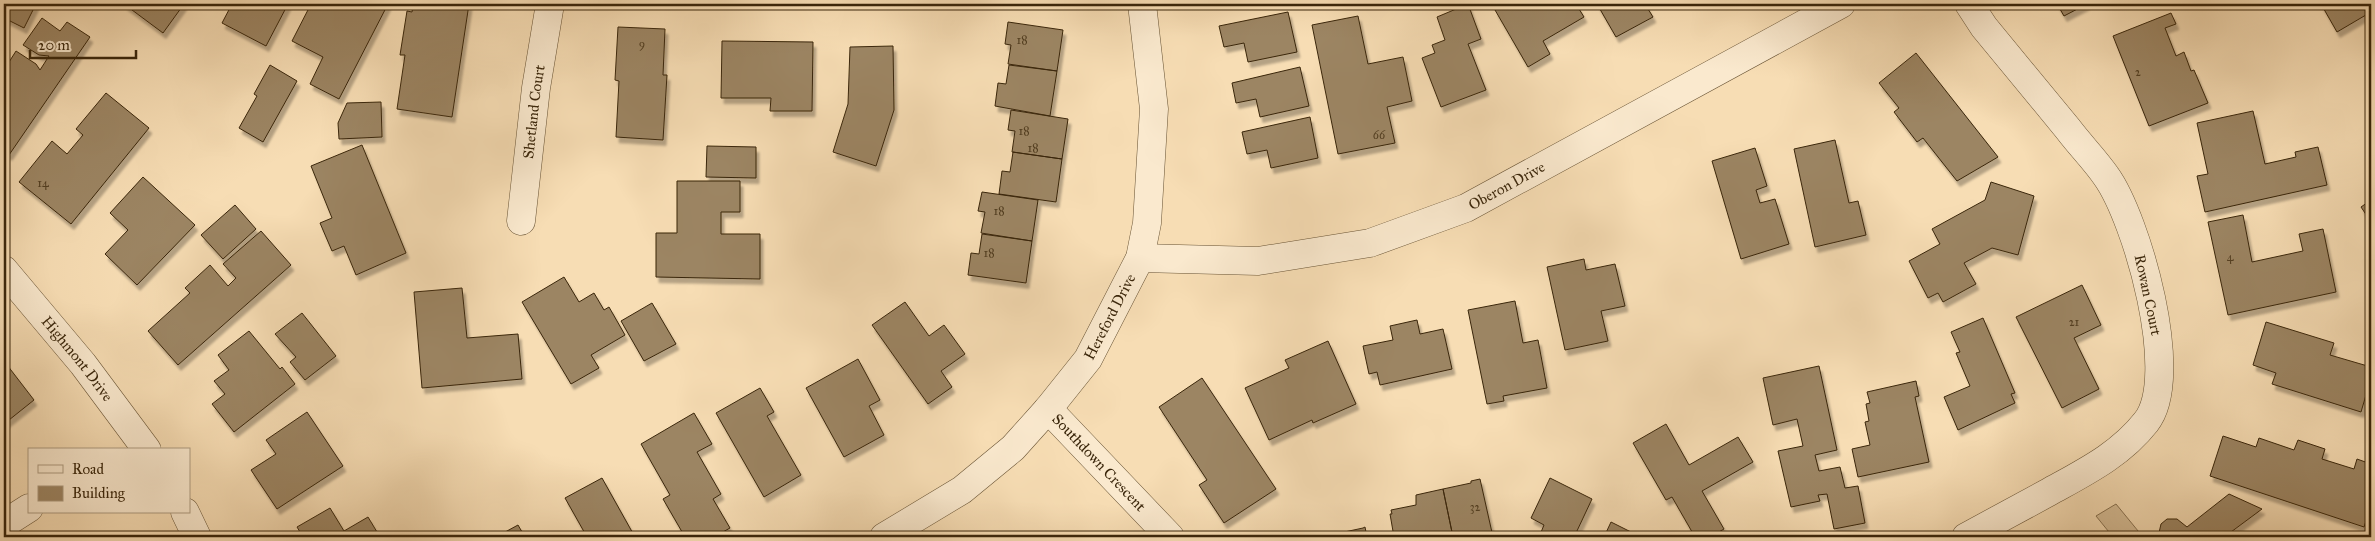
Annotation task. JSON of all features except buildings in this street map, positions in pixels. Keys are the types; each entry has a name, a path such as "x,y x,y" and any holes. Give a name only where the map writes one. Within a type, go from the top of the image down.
{"street":[{"name":"Shetland Court","path":"521,221 536,88 550,4"},
{"name":"Hereford Drive","path":"884,537 962,490 1013,448 1048,409 1088,359 1140,258 1148,223 1154,109 1142,4"},
{"name":"Oberon Drive","path":"1140,258 1258,261 1370,242 1466,208 1841,4"},
{"name":"Rowan Court","path":"1966,537 2102,463 2128,443 2148,420 2159,391 2160,354 2151,301 2136,243 2124,207 2107,176 1984,27 1969,4"},
{"name":"Highmont Drive","path":"4,270 83,364 137,446"},
{"name":"Southdown Crescent","path":"1048,409 1170,537"},
{"path":"4,524 28,509"},
{"path":"186,514 197,537"}],"shaded area":[{"path":"2116,504 2143,537 2113,537 2096,516"}]}
